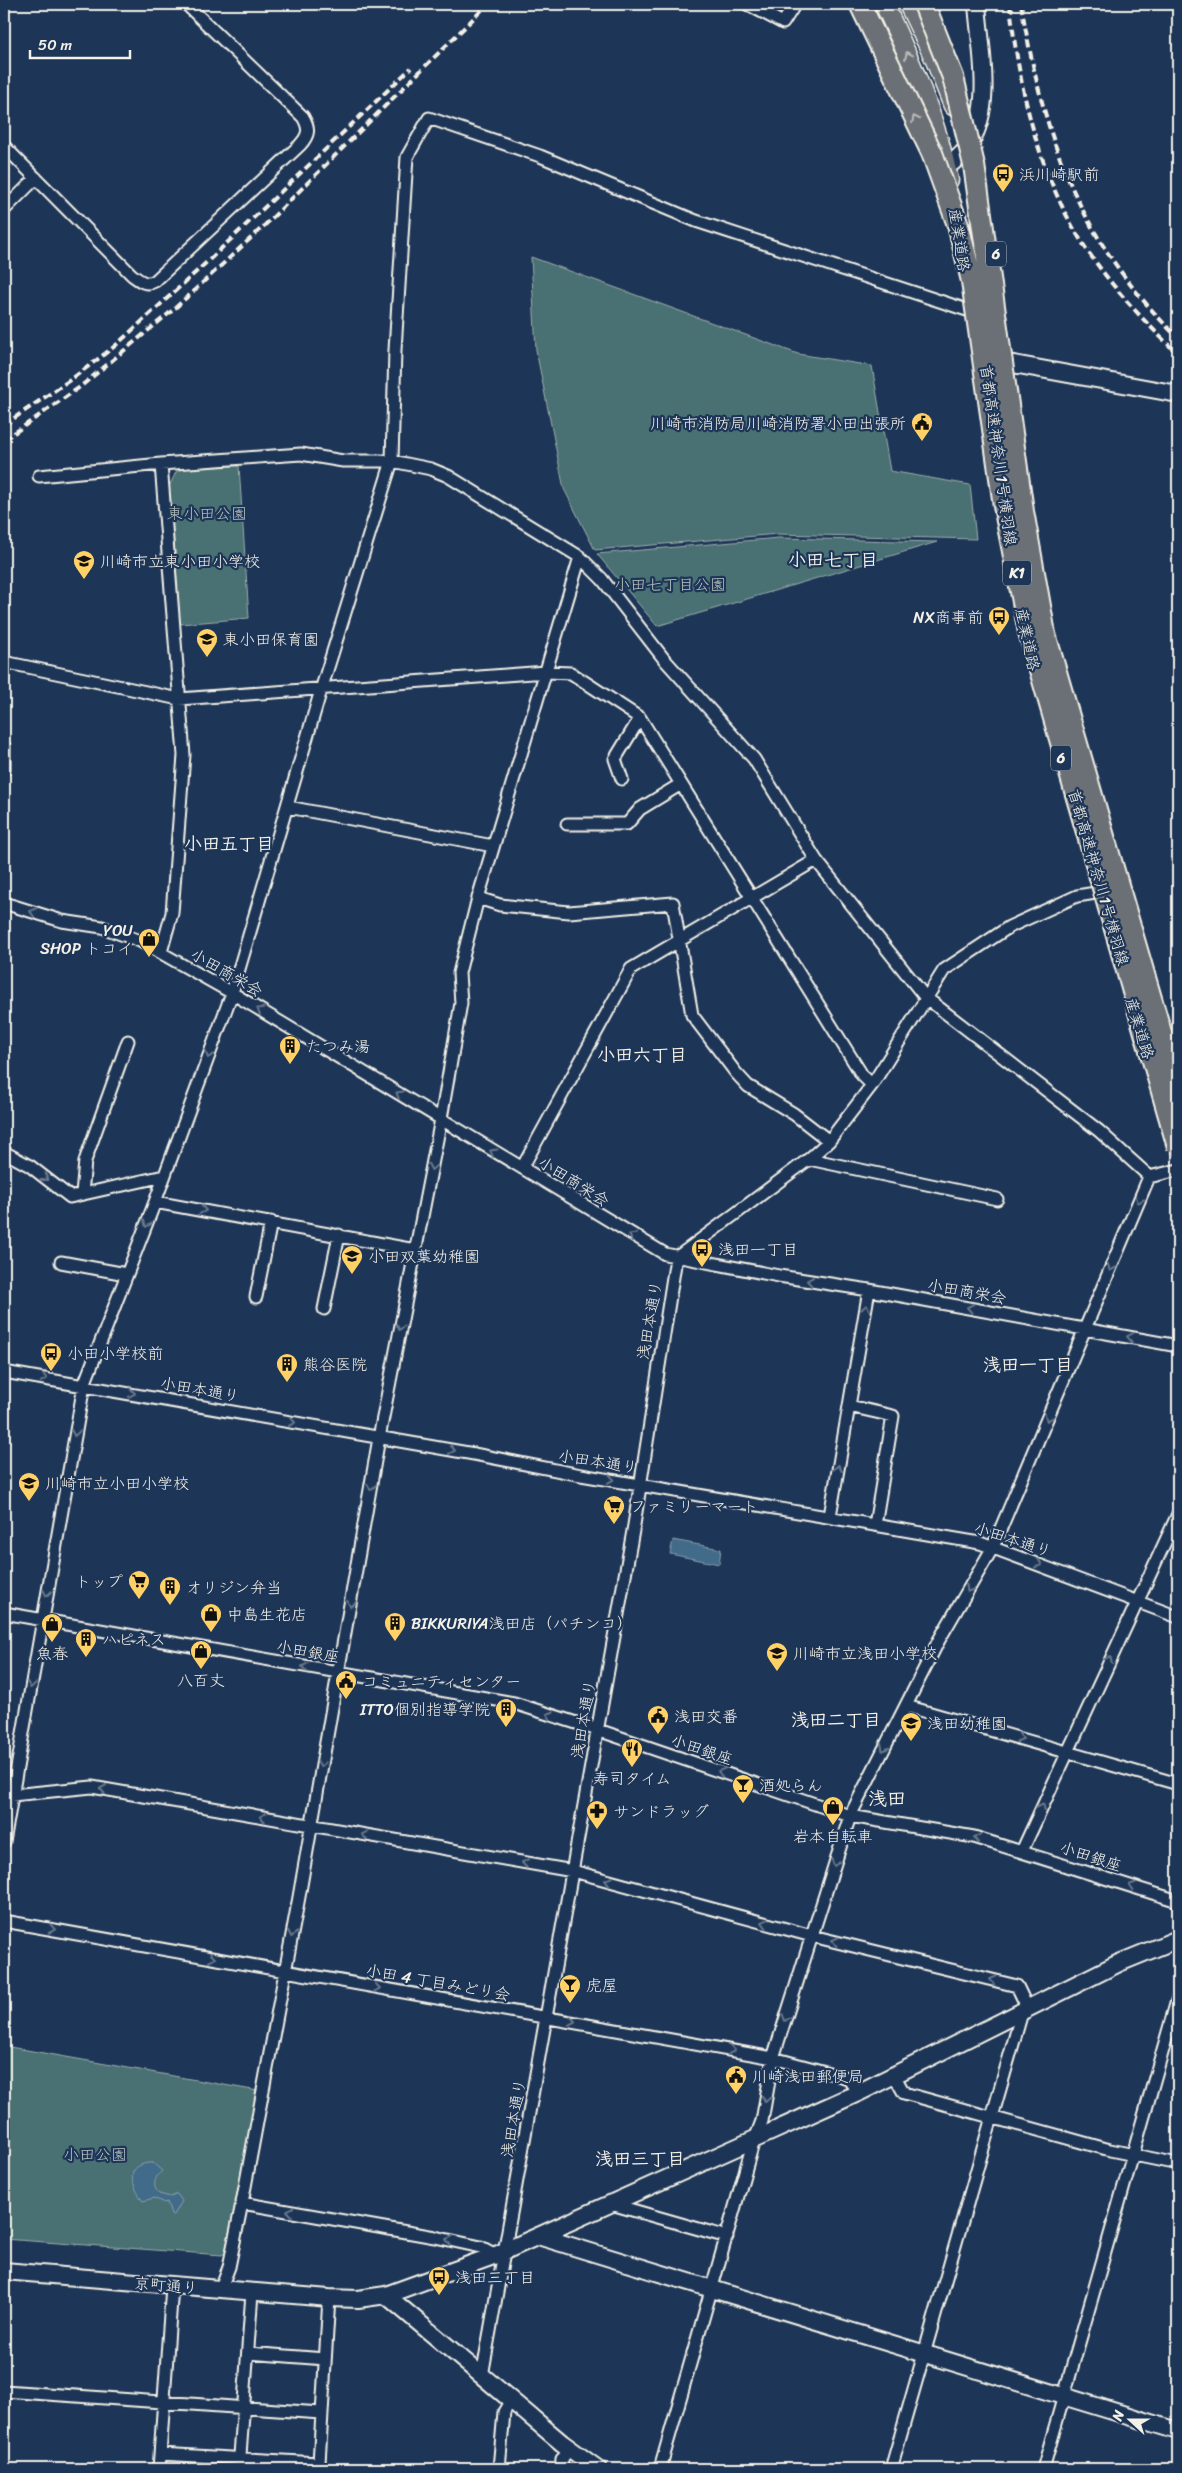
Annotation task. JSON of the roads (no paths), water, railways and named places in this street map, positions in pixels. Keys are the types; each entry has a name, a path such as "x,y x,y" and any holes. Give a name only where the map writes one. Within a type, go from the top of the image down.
{"highway":[{"name":"首都高速神奈川1号横羽線","path":"860,4 932,153 958,225 972,281 1004,506 1029,632 1178,1147"},
{"name":"首都高速神奈川1号横羽線","path":"924,4 953,77 974,165 1023,511 1045,634 1178,1091"}],"main road":[{"name":"産業道路","path":"884,4 916,71 934,120 947,168 976,356 1031,660 1072,796 1097,892 1178,1152"},
{"name":"産業道路","path":"908,4 934,58 983,180 990,211 1027,494 1051,644 1178,1067"}],"street":[{"path":"4,146 132,275 144,283 150,284 300,145 308,136 309,131 304,117 186,4"},
{"path":"747,4 783,23 795,4"},
{"path":"947,168 969,146 979,123 983,104 977,4"},
{"path":"4,1842 8,1795 43,1620 84,1385 155,1202 232,993 321,690 392,461 395,340 407,156 429,118 540,156 696,221 970,311"},
{"path":"4,210 36,178"},
{"path":"976,356 1178,394"},
{"path":"39,476 161,464 302,454 343,461 392,461 431,469 448,476 580,557 602,580 664,659 754,759 816,860 925,997 1098,1130 1149,1177"},
{"path":"161,464 184,755 172,913 161,952"},
{"path":"220,2290 229,2267 242,2203 339,1673 379,1438 441,1119 461,1003 459,974 493,846 580,557"},
{"path":"4,662 179,699 546,672 571,673 640,718 862,1075 872,1085"},
{"path":"622,779 615,759 640,718"},
{"path":"4,746 4,770"},
{"path":"567,824 627,824 640,809 681,784"},
{"path":"288,806 493,846"},
{"path":"522,1168 631,969 816,860"},
{"path":"676,1258 809,1159 829,1141 872,1085 925,997 944,970 1009,927 1077,896 1125,889"},
{"path":"478,898 500,905 569,912 673,903 692,1015 730,1066 748,1086 794,1114 829,1141"},
{"name":"小田商栄会","path":"4,903 62,921 102,927 140,941 161,952 441,1119 630,1235 676,1258 1086,1328 1178,1346"},
{"path":"82,1194 85,1161 128,1041"},
{"path":"4,1152 30,1166 70,1197 164,1176"},
{"path":"809,1159 997,1199"},
{"path":"1149,1177 1178,1170"},
{"path":"660,2469 754,2139 762,2121 773,2058 850,1816 939,1640 993,1547 1149,1177"},
{"path":"155,1202 416,1250"},
{"path":"256,1297 271,1222"},
{"path":"324,1310 339,1235"},
{"name":"浅田本通り","path":"482,2376 501,2252 548,2017 598,1730 676,1258"},
{"path":"61,1262 126,1274"},
{"path":"830,1516 869,1290"},
{"name":"小田本通り","path":"4,1372 581,1475 830,1516 993,1547 1178,1617"},
{"path":"849,1406 893,1416 875,1525"},
{"path":"1022,1851 1066,1751 1178,1514"},
{"name":"小田銀座","path":"4,1613 514,1703 850,1816 974,1837 1178,1901"},
{"path":"906,1706 1178,1784"},
{"path":"8,1795 92,1787 573,1871 812,1936 1018,1986 1025,2008 891,2469"},
{"name":"小田 4 丁目みどり会","path":"4,1921 773,2058 848,2078 858,2093"},
{"name":"京町通り","path":"4,2271 329,2298 358,2299 386,2295 501,2252 858,2093 1025,2008 1119,1963 1178,1939"},
{"path":"1043,2469 1133,2154 1176,2015 1178,1997"},
{"path":"894,2075 904,2093 1110,2150 1178,2164"},
{"path":"242,2203 435,2237 501,2252"},
{"path":"611,2204 727,2237"},
{"path":"538,2236 1178,2431"},
{"path":"159,2469 162,2402 172,2286"},
{"path":"239,2464 252,2293"},
{"path":"386,2295 569,2448 598,2469"},
{"path":"160,2454 239,2464 319,2463 329,2298"},
{"path":"248,2354 325,2359"},
{"path":"4,2391 321,2413"},
{"path":"500,2469 504,2412 511,2400"},
{"path":"561,2469 562,2459 569,2448"}],"water":[{"path":"673,1540 721,1549 719,1564 670,1554"},
{"path":"153,2163 162,2171 157,2176 155,2182 155,2188 159,2194 171,2197 177,2194 182,2201 174,2215 171,2214 167,2202 164,2203 154,2198 143,2201 136,2190 132,2178 133,2173 140,2165"}],"railway":[{"path":"4,440 80,387 173,310 264,226 488,4"},
{"path":"1010,4 1014,38 1027,106 1036,140 1061,205 1078,236 1106,276 1156,333 1178,354"},
{"path":"1021,4 1041,100 1071,184 1090,224 1114,262 1143,300 1178,338"},
{"path":"4,425 73,378 115,346 207,262 411,68"}],"place":[{"name":"浜川崎駅前","path":"1003,193"},
{"name":"川崎市消防局川崎消防署小田出張所","path":"922,442"},
{"name":"川崎市立東小田小学校","path":"84,580"},
{"name":"NX商事前","path":"999,636"},
{"name":"東小田保育園","path":"207,658"},
{"name":"YOU SHOP トコイ","path":"149,958"},
{"name":"たつみ湯","path":"290,1065"},
{"name":"浅田一丁目","path":"702,1268"},
{"name":"小田双葉幼稚園","path":"352,1275"},
{"name":"小田小学校前","path":"51,1372"},
{"name":"熊谷医院","path":"287,1383"},
{"name":"川崎市立小田小学校","path":"29,1502"},
{"name":"ファミリーマート","path":"614,1525"},
{"name":"トップ","path":"139,1600"},
{"name":"オリジン弁当","path":"170,1606"},
{"name":"中島生花店","path":"211,1633"},
{"name":"BIKKURIYA浅田店（パチンコ）","path":"395,1642"},
{"name":"魚春","path":"52,1643"},
{"name":"ハピネス","path":"86,1658"},
{"name":"八百丈","path":"201,1670"},
{"name":"川崎市立浅田小学校","path":"777,1672"},
{"name":"コミュニティセンター","path":"346,1700"},
{"name":"ITTO個別指導学院","path":"506,1728"},
{"name":"浅田交番","path":"658,1735"},
{"name":"浅田幼稚園","path":"911,1742"},
{"name":"寿司タイム","path":"632,1768"},
{"name":"酒処らん","path":"743,1804"},
{"name":"岩本自転車","path":"833,1826"},
{"name":"サンドラッグ","path":"597,1830"},
{"name":"虎屋","path":"570,2004"},
{"name":"川崎浅田郵便局","path":"736,2095"},
{"name":"浅田三丁目","path":"439,2296"}],"district":[{"name":"小田七丁目","path":"833,560"},
{"name":"小田五丁目","path":"229,844"},
{"name":"小田六丁目","path":"642,1055"},
{"name":"浅田一丁目","path":"1028,1365"},
{"name":"浅田二丁目","path":"836,1720"},
{"name":"浅田","path":"887,1798"},
{"name":"浅田三丁目","path":"640,2159"}],"park label":[{"name":"東小田公園","path":"207,513"},
{"name":"小田七丁目公園","path":"670,584"},
{"name":"小田公園","path":"95,2154"}]}
